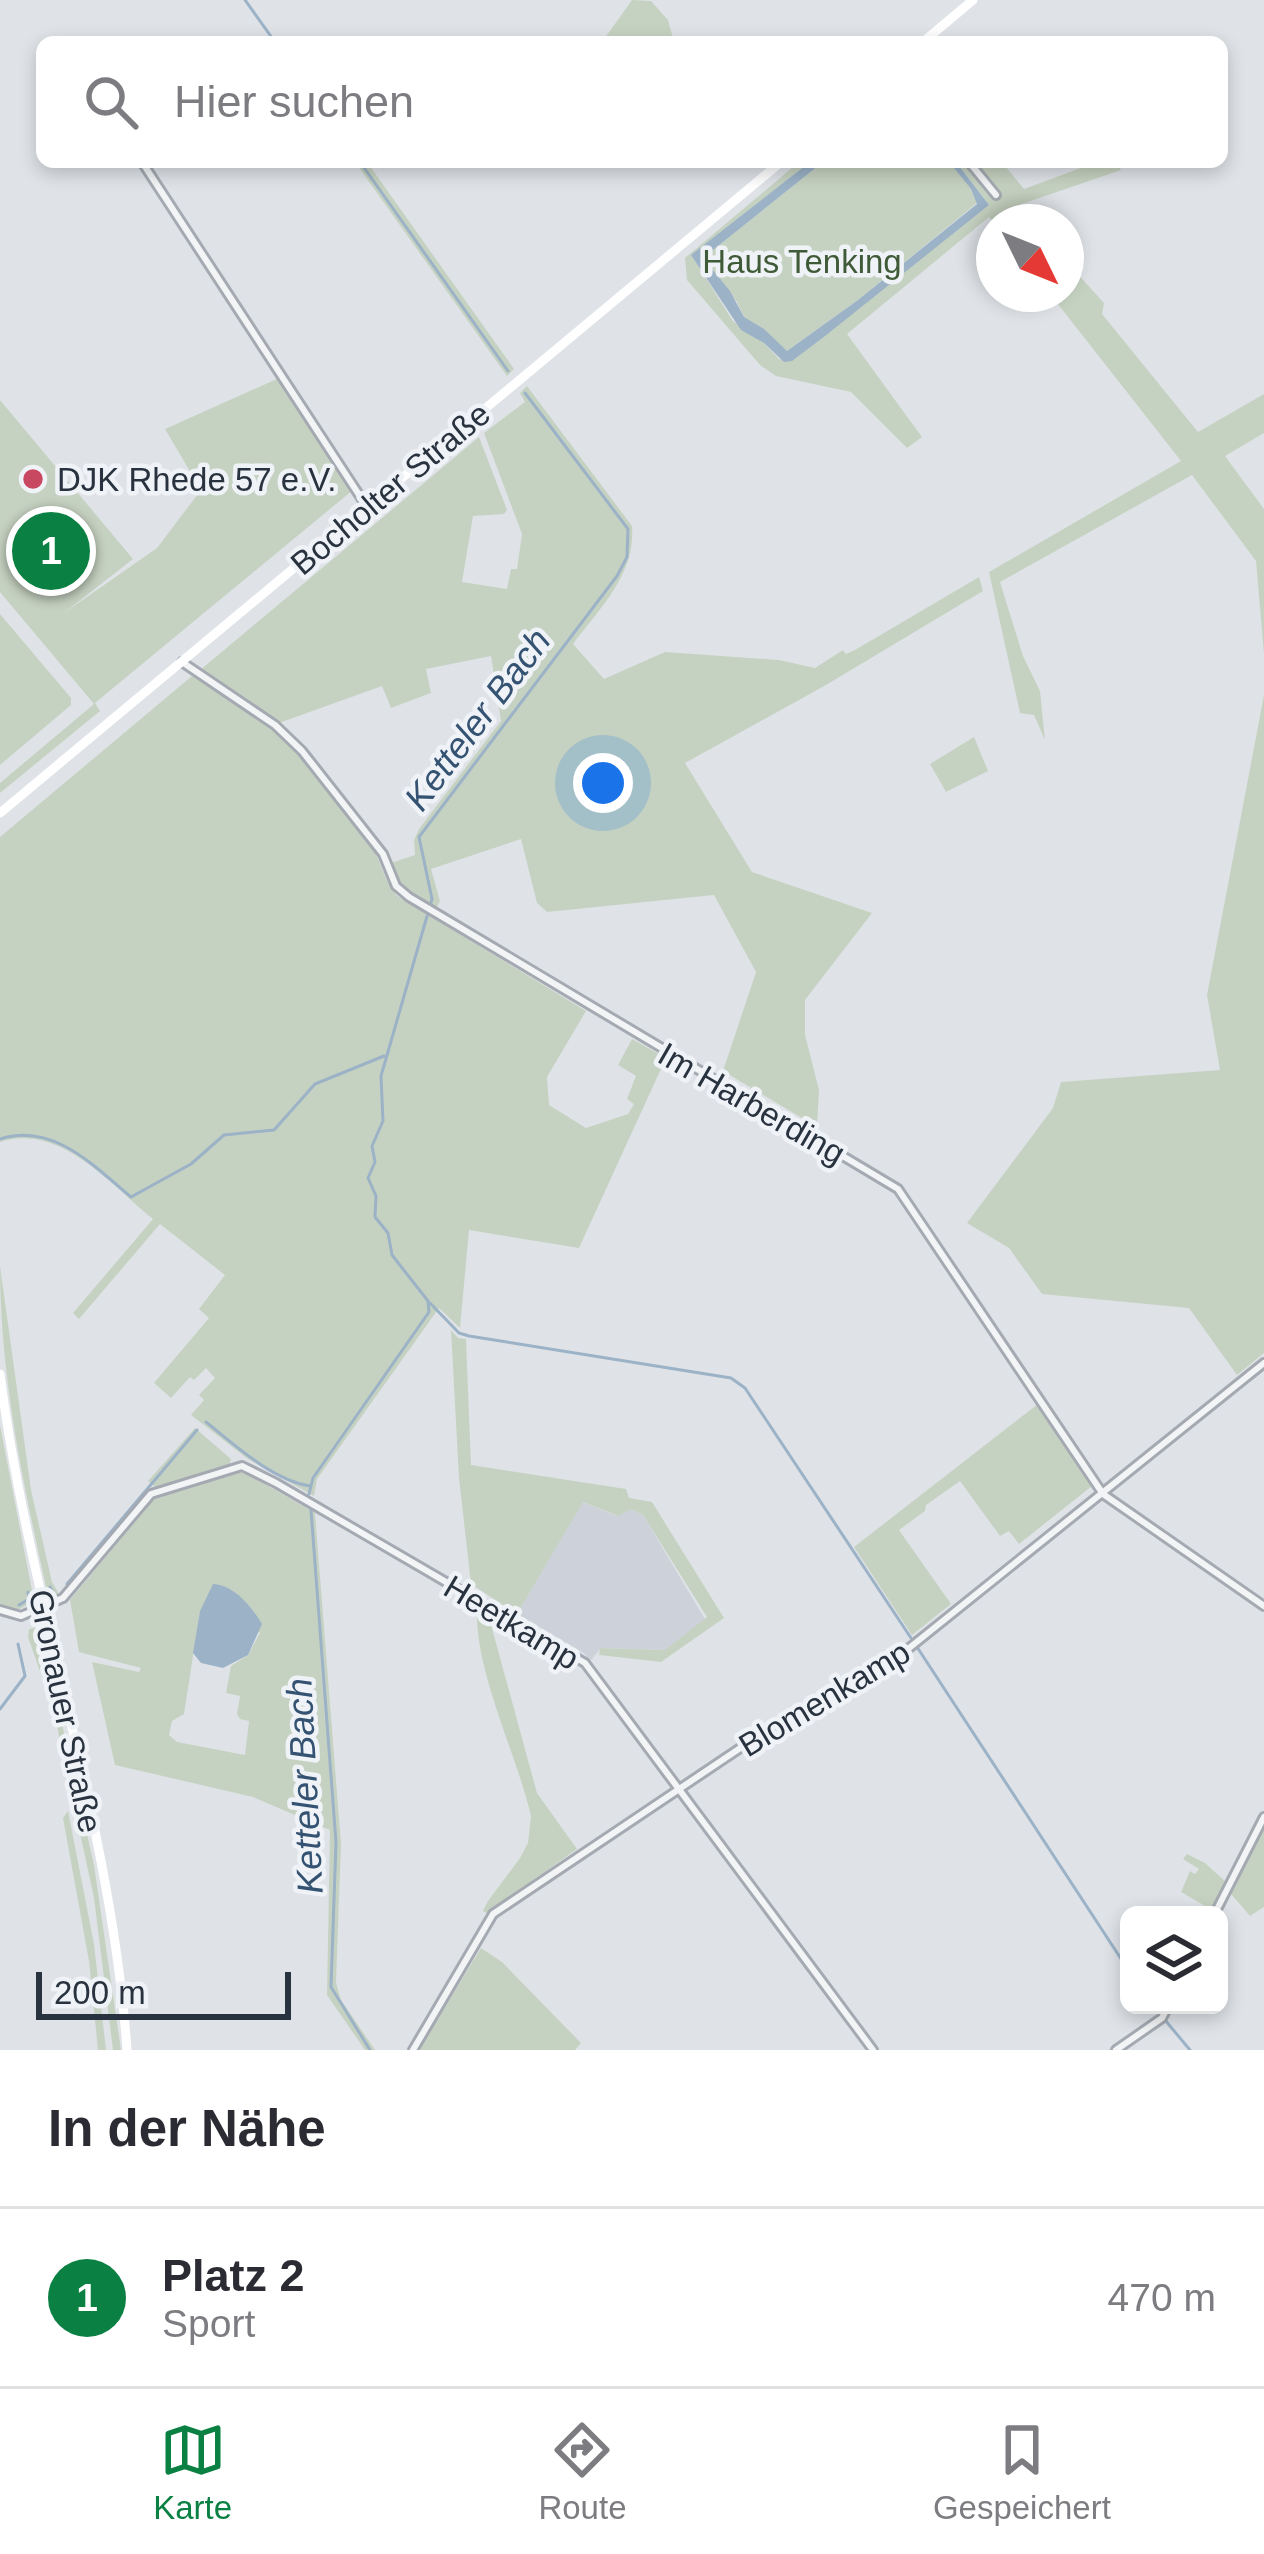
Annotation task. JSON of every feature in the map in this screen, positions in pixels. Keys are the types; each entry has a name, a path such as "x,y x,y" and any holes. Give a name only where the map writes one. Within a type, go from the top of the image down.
{"main road":[{"path":"930,36 974,0"},
{"name":"Bocholter Straße","path":"0,813 774,168"},
{"name":"Gronauer Straße","path":"0,1374 42,1608 106,1897 127,2050"}],"street":[{"path":"146,168 367,507"},
{"path":"974,168 996,195"},
{"name":"Im Harberding","path":"182,662 275,725 302,752 382,854 396,886 898,1189 1103,1494 1264,1606"},
{"name":"Blomenkamp","path":"412,2050 493,1914 776,1724 892,1661 1264,1363"},
{"name":"Heetkamp","path":"42,1608 63,1598 151,1494 242,1466 585,1663 873,2050"},
{"path":"0,1610 21,1616 42,1608"},
{"path":"1219,1906 1264,1816"},
{"path":"1116,2050 1164,2014"}],"shaded area":[{"path":"582,1502 617,1516 631,1509 643,1515 706,1621 665,1650 601,1648 590,1661 517,1614"}],"green space":[{"path":"632,0 651,1 668,20 672,36 606,36"},
{"path":"359,168 371,168 514,369 507,376"},
{"path":"792,168 802,168 692,256 733,321 779,359 791,361 976,215 976,228 847,334 922,437 907,448 851,392 776,376 760,365 687,280 685,258"},
{"name":"Haus Tenking","path":"816,168 954,168 977,203 787,351 744,317 703,258"},
{"path":"961,168 1007,168 1024,189 1081,168 1121,170 1022,204 988,204"},
{"path":"1084,281 1104,303 1102,314 1198,432 1264,394 1264,433 1225,456 1264,509 1264,654 1256,561 1192,475 1000,582 1023,656 1040,691 1045,740 1034,715 1020,713 989,572 1181,461 1064,312 1084,312"},
{"path":"279,378 353,490 95,703 100,711 0,793 0,783 94,704 0,592 0,400 133,559 64,613 157,548 201,490 165,429"},
{"path":"527,386 632,526 622,575 573,644 604,679 665,652 779,660 815,668 843,650 846,654 855,650 979,577 983,591 685,763 752,872 872,913 805,1000 805,1035 819,1090 817,1127 723,1071 756,972 714,895 547,912 537,903 521,839 431,869 440,901 436,909 399,883 391,863 415,855 419,829 501,721 491,656 426,669 431,693 391,708 382,686 279,723 199,671 479,437 507,510 473,516 462,582 507,589 511,569 517,569 522,534 484,433 525,402 520,393"},
{"path":"0,614 71,698 71,705 0,765"},
{"path":"192,676 261,719 310,764 368,839 397,896 586,1011 547,1077 549,1105 586,1128 628,1114 634,1104 627,1099 636,1076 618,1065 632,1039 666,1058 579,1248 469,1230 460,1328 439,1308 317,1479 314,1496 248,1459 191,1415 204,1400 199,1395 215,1378 206,1368 171,1398 154,1383 209,1318 199,1309 225,1275 160,1224 79,1319 73,1313 153,1219 102,1174 64,1149 22,1138 0,1142 0,837"},
{"path":"1264,695 1264,1353 1237,1375 1189,1308 1042,1294 1009,1248 967,1223 1053,1108 1061,1082 1220,1070 1207,995"},
{"path":"974,737 988,771 946,792 930,764"},
{"path":"0,1266 31,1490 52,1582 59,1594 56,1598 48,1596 15,1432"},
{"path":"451,1330 466,1339 471,1465 626,1489 629,1498 652,1502 724,1618 661,1662 599,1655 600,1648 665,1650 707,1617 643,1515 631,1509 618,1516 583,1502 517,1614 471,1584 459,1478"},
{"path":"1038,1404 1092,1486 1019,1544 1009,1531 1000,1536 960,1481 926,1505 925,1511 899,1530 951,1604 912,1635 854,1547"},
{"path":"0,1425 34,1601 18,1610 0,1606"},
{"path":"195,1428 231,1459 230,1464 156,1488 148,1481"},
{"path":"246,1473 315,1513 341,1844 336,1983 341,2000 375,2050 365,2050 327,1995 330,1830 253,1797 115,1765 92,1662 139,1672 141,1668 79,1652 70,1600 154,1499","holes":["211,1595 260,1633 248,1655 231,1666 226,1693 240,1696 237,1714 249,1721 245,1755 177,1742 169,1735 172,1721 184,1714 200,1611"]},
{"path":"477,1607 486,1610 490,1621 537,1793 577,1849 487,1913 483,1911 488,1901 528,1843 531,1816 482,1657"},
{"path":"40,1627 94,1865 121,2050 113,2050 94,1898 53,1708 28,1637 29,1629"},
{"path":"68,1811 94,1944 106,2050 98,2050 89,1961 63,1818"},
{"path":"1264,1824 1264,1907 1250,1916 1231,1894 1232,1887"},
{"path":"1187,1854 1205,1863 1226,1882 1214,1906 1181,1892 1190,1871 1195,1874 1199,1869 1183,1859"},
{"path":"481,1948 502,1962 581,2043 575,2050 419,2050"}],"water":[{"path":"802,168 816,168 703,258 744,317 787,351 976,205 976,215 792,361 784,362 741,330 691,255"},
{"path":"954,168 961,168 988,204 977,204"},
{"path":"213,1584 235,1593 262,1624 248,1655 223,1668 201,1663 193,1653 200,1611"}],"waterway":[{"name":"Ketteler Bach","path":"245,0 271,36"},
{"name":"Ketteler Bach","path":"364,168 508,371"},
{"name":"Ketteler Bach","path":"309,1494 313,1478 429,1312 428,1301 392,1255 388,1233 375,1217 376,1196 368,1178 375,1162 372,1146 383,1121 381,1076 432,899 419,837 627,557 628,529 525,393"},
{"path":"0,1139 19,1135 55,1142 131,1197 191,1164 224,1135 274,1130 315,1084 384,1056"},
{"path":"430,1303 459,1333 469,1336 731,1378 745,1388 911,1638"},
{"path":"206,1422 268,1469 310,1486"},
{"path":"67,1584 197,1430"},
{"name":"Ketteler Bach","path":"311,1510 336,1842 331,1987 370,2050"},
{"path":"50,1587 54,1594"},
{"path":"19,1605 29,1599 28,1592"},
{"path":"0,1709 25,1676 18,1644"},
{"path":"917,1647 1120,1957"},
{"path":"1165,2020 1190,2050"}],"place":[{"name":"DJK Rhede 57 e.V.","path":"33,479"},
{"name":"Platz 2","path":"51,551"}]}
